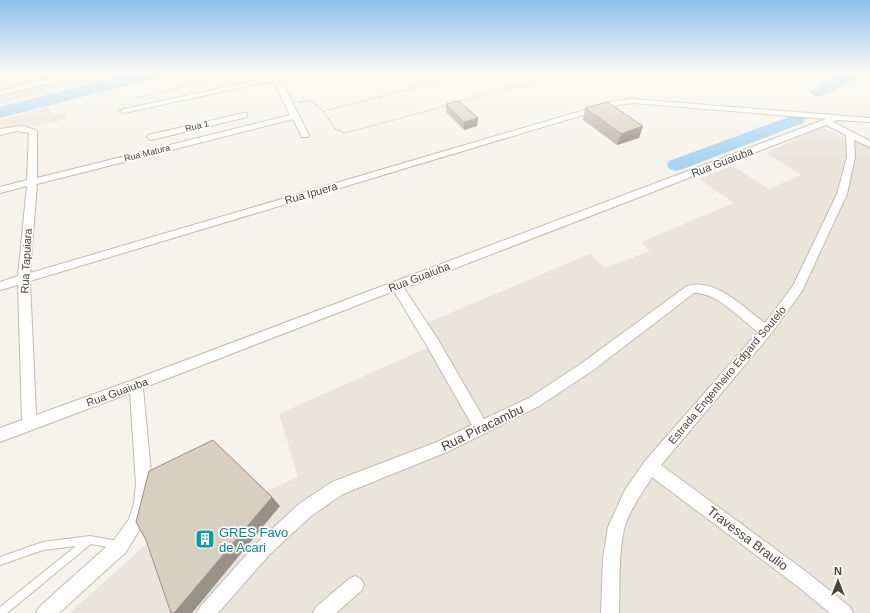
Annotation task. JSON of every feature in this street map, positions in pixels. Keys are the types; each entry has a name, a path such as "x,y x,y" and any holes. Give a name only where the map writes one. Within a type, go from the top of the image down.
{"street":[{"path":"124,111 171,102"},
{"name":"Rua Ipuera","path":"0,286 623,102 838,116"},
{"path":"290,104 305,135"},
{"name":"Rua 1","path":"151,137 243,114 250,127"},
{"name":"Rua Matura","path":"0,190 295,116"},
{"path":"838,116 870,120"},
{"name":"Rua Guaiuba","path":"0,435 136,386 826,122 838,116"},
{"path":"826,122 870,144"},
{"name":"Rua Tapuiara","path":"0,132 28,129 34,132 32,182 24,278 29,424"},
{"name":"Estrada Engenheiro Edgard Soutelo","path":"610,613 612,559 616,527 631,496 650,466 766,331 798,288 842,194 851,157 850,135"},
{"path":"396,286 432,342 481,428"},
{"name":"Rua Piracambu","path":"206,613 264,549 305,510 338,488 442,447 534,402 587,367 691,289 702,288 716,294 766,331"},
{"path":"45,613 120,546 135,524 142,504 144,484 136,386"},
{"name":"Travessa Braulio","path":"650,466 802,579 844,613"},
{"path":"322,613 355,585"}],"lane":[{"path":"0,561 42,546 90,540 120,546"},
{"path":"0,613 90,540"}],"path":[{"path":"132,110 133,102"},
{"path":"290,104 300,102"},
{"path":"313,102 323,111 335,129 339,132 349,132 460,102"},
{"path":"323,111 360,102"}],"shaded area":[{"path":"49,107 51,115 64,113 67,119 0,134 0,120"},
{"path":"821,127 870,148 870,613 70,613 144,546 298,477 279,414 440,342 426,323 590,254 605,268 650,251 641,242 734,203 699,179 733,166 768,189 802,175 766,153"}],"water":[{"path":"21,102 64,102 0,118 0,107"}],"building":[{"path":"460,102 478,118 464,122 446,104"},
{"path":"607,102 643,126 621,134 585,108"},
{"name":"GRES Favo de Acari","path":"213,440 272,497 174,613 171,613 146,540 136,522 149,471"}],"waterway":[{"path":"676,165 797,119"}],"place":[{"name":"GRES Favo de Acari","path":"205,539"}]}
